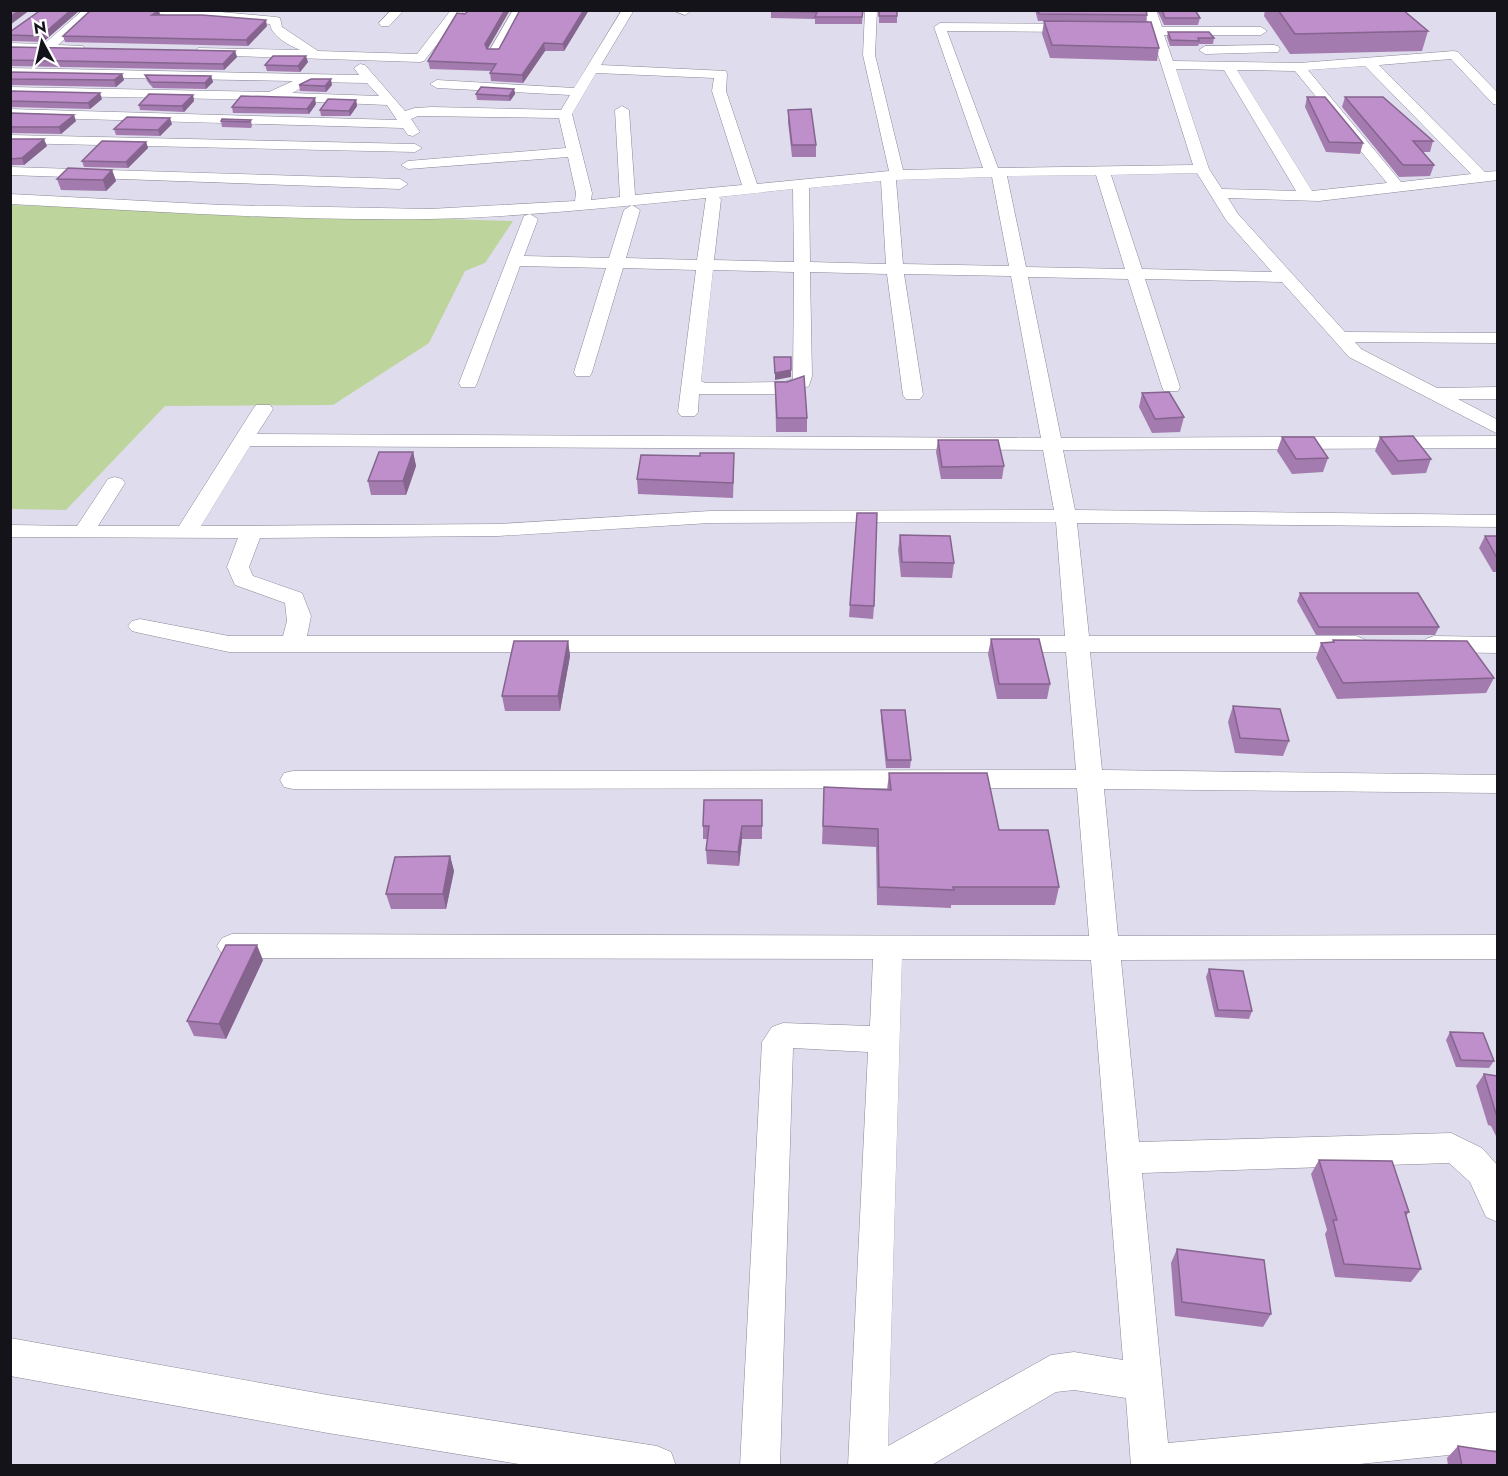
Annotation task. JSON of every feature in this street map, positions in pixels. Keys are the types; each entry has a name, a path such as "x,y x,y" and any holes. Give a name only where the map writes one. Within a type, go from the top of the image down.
{"street":[{"path":"47,48 91,10"},
{"path":"155,10 276,21 276,28 290,40 315,54"},
{"path":"385,24 398,10"},
{"path":"188,51 420,58 458,10"},
{"path":"494,53 519,10"},
{"path":"582,205 584,193 565,114 628,10"},
{"path":"678,10 685,10"},
{"path":"871,10 869,54 892,176 895,270 913,395"},
{"path":"1096,28 940,27 996,172 1019,273 1066,516 1151,1465 1497,1431"},
{"path":"1158,38 1261,31"},
{"path":"1158,38 1229,68 1299,67 1454,55 1497,101"},
{"path":"1158,38 1202,169 1232,217 1355,353 1497,428"},
{"path":"10,47 94,49"},
{"path":"1196,50 1274,49"},
{"path":"348,55 391,101 416,136 415,148 394,198"},
{"path":"1369,62 1490,176"},
{"path":"1299,67 1397,186"},
{"path":"1229,68 1307,196"},
{"path":"592,69 721,74 719,91 751,189"},
{"path":"10,72 370,79"},
{"path":"270,96 284,92 302,80 313,77"},
{"path":"436,84 579,92"},
{"path":"10,91 270,96 391,101"},
{"path":"584,372 630,206 622,110"},
{"path":"10,113 405,121 414,112 432,111 565,114"},
{"path":"10,139 415,148"},
{"path":"408,165 574,152"},
{"path":"10,171 394,198 430,214 582,205 630,206 751,189 892,176 1202,169"},
{"path":"1102,170 1171,387"},
{"path":"1216,193 1307,196 1364,192 1490,176"},
{"path":"691,383 701,388 786,388 802,382 801,184"},
{"path":"10,199 222,210 394,198"},
{"path":"688,412 713,199"},
{"path":"468,383 530,219"},
{"path":"514,261 1285,277"},
{"path":"1340,337 1497,339"},
{"path":"1433,394 1497,393"},
{"path":"187,531 262,409"},
{"path":"243,440 1052,444 1497,442"},
{"path":"82,533 115,483"},
{"path":"10,531 82,533 498,530 710,518 1066,516 1497,521"},
{"path":"252,531 238,567 243,580 294,598 300,609 299,625 292,644"},
{"path":"140,626 230,644 1381,644"},
{"path":"1416,644 1497,645"},
{"path":"293,780 1089,779 1497,784"},
{"path":"232,946 1497,947"},
{"path":"868,1466 888,948"},
{"path":"760,1466 778,1042 783,1036 791,1035 885,1040"},
{"path":"1123,1158 1451,1148 1474,1160 1483,1170 1497,1206"},
{"path":"10,1357 328,1414 657,1466"},
{"path":"892,1466 1051,1374 1074,1371 1143,1382"}],"green space":[{"path":"11,205 513,221 485,263 465,271 429,343 333,405 165,406 66,510 11,509"}],"building":[{"path":"10,10 20,10 10,17"},
{"path":"41,10 71,10 41,36 10,35 10,32"},
{"path":"91,10 156,10 159,11 152,15 202,15 266,20 246,40 63,36"},
{"path":"469,10 505,10 485,44 487,49 499,49 520,10 584,10 563,44 544,43 522,75 490,73 496,64 428,61 457,13 465,14"},
{"path":"863,10 862,17 815,17 817,12 771,11"},
{"path":"879,10 897,10 897,16 879,16"},
{"path":"1038,10 1146,10 1147,15 1039,14"},
{"path":"1162,10 1195,10 1200,18 1165,18"},
{"path":"1278,10 1403,10 1428,31 1295,34"},
{"path":"1044,21 1151,22 1159,48 1052,45"},
{"path":"1168,32 1209,32 1214,38 1198,38 1199,41 1171,40"},
{"path":"10,47 235,51 223,64 10,60"},
{"path":"273,56 306,56 298,66 265,65"},
{"path":"10,72 122,74 114,80 10,79"},
{"path":"145,75 211,76 205,83 151,82"},
{"path":"311,79 331,79 325,86 299,85"},
{"path":"481,87 514,89 509,96 476,94"},
{"path":"10,91 100,93 88,103 10,101"},
{"path":"149,94 193,95 182,106 139,105"},
{"path":"241,96 315,98 307,109 232,107"},
{"path":"1307,97 1325,97 1363,143 1329,142"},
{"path":"1345,97 1383,97 1433,141 1413,141 1434,165 1403,165"},
{"path":"328,99 356,100 349,111 320,110"},
{"path":"811,109 816,145 792,145 788,110"},
{"path":"10,113 74,115 59,127 10,127"},
{"path":"127,117 170,118 158,130 114,129"},
{"path":"222,119 251,120 249,122 221,121"},
{"path":"10,139 44,139 22,158 10,159"},
{"path":"102,141 146,142 126,162 82,161"},
{"path":"68,168 112,170 103,180 57,179"},
{"path":"774,357 791,357 791,370 775,373"},
{"path":"804,376 807,418 777,418 775,382 787,382"},
{"path":"1169,392 1184,417 1155,419 1142,393"},
{"path":"1413,436 1431,459 1398,461 1380,437"},
{"path":"1282,437 1314,437 1328,458 1296,459"},
{"path":"938,440 998,440 1004,466 942,467"},
{"path":"379,452 413,452 403,481 368,481"},
{"path":"700,453 734,453 733,483 637,479 641,455 700,456"},
{"path":"857,513 877,513 874,606 850,605"},
{"path":"900,535 950,536 954,563 902,562"},
{"path":"1485,536 1497,536 1497,558"},
{"path":"1300,593 1418,593 1439,627 1319,627"},
{"path":"991,639 1039,639 1050,684 999,684"},
{"path":"1333,640 1467,641 1494,678 1343,683 1321,643 1334,642"},
{"path":"514,641 568,641 558,696 502,696"},
{"path":"1233,706 1280,709 1289,741 1240,738"},
{"path":"881,710 905,710 911,760 887,760"},
{"path":"889,773 987,773 999,830 1048,830 1059,887 953,887 954,890 879,887 878,829 823,826 824,787 891,790"},
{"path":"704,800 762,800 762,826 742,826 738,852 706,850 709,826 703,826"},
{"path":"450,856 443,894 386,894 395,857"},
{"path":"226,945 257,945 219,1024 187,1021"},
{"path":"1209,969 1243,971 1252,1011 1218,1010"},
{"path":"1450,1032 1483,1033 1494,1061 1461,1060"},
{"path":"1484,1074 1497,1076 1497,1114 1496,1114"},
{"path":"1319,1160 1392,1161 1409,1212 1405,1212 1421,1269 1344,1264 1333,1220 1337,1220"},
{"path":"1177,1249 1264,1260 1271,1314 1182,1302"},
{"path":"1458,1446 1497,1452 1497,1466 1462,1466"}]}
